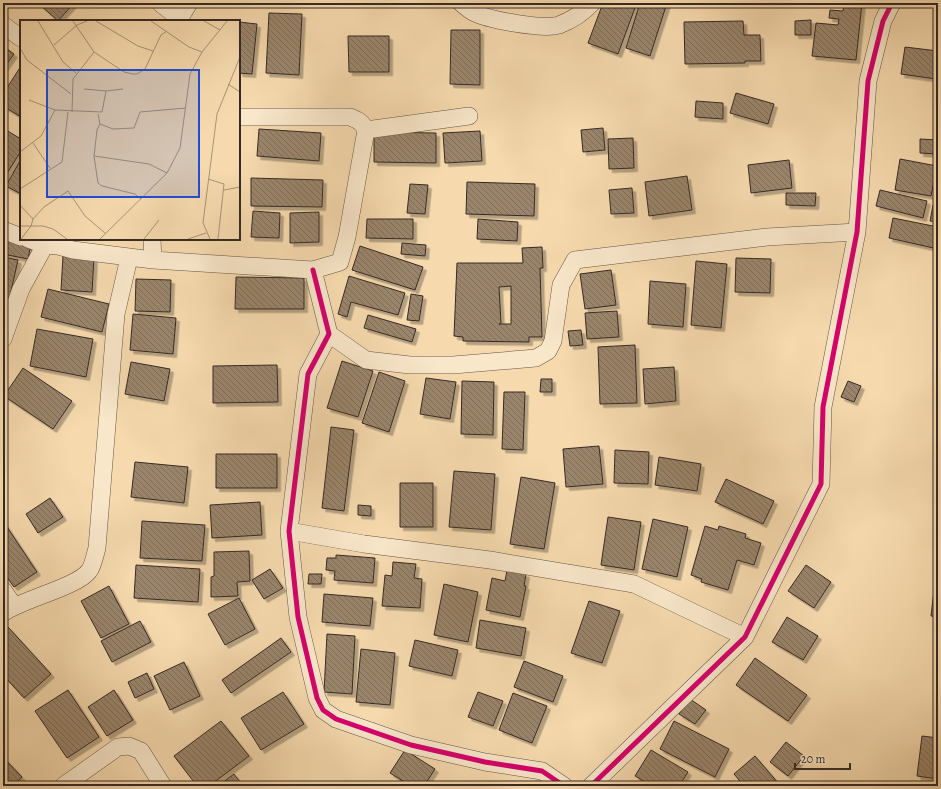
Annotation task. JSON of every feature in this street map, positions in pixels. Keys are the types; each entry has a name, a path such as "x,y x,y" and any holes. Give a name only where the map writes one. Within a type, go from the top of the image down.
{"street":[{"path":"160,3 179,19 189,3"},
{"path":"461,3 474,12 497,20 528,25 558,25 582,14 592,3"},
{"path":"591,786 745,637 822,484 823,407 857,232 868,81 883,21 892,3"},
{"path":"3,25 20,37"},
{"path":"366,130 469,116"},
{"path":"31,240 45,245 58,246 72,250 153,260 313,270 340,262 347,237 366,130 360,121 350,117 240,117"},
{"path":"3,230 20,236"},
{"path":"313,270 329,334 366,360 410,365 453,365 536,358 548,351 553,341 561,285 575,260 767,237 857,232"},
{"path":"152,240 153,260"},
{"path":"3,339 21,289 45,245"},
{"path":"3,590 8,610 77,580 89,571 97,548 116,314 129,258"},
{"path":"329,334 308,374 289,531 298,617 317,698 323,710 336,719 411,745 485,762 542,771 564,786"},
{"path":"289,531 364,544 490,560 634,584 745,637"},
{"path":"63,786 118,747 130,746 141,751 163,786"}],"building":[{"path":"38,3 74,3 59,20 57,20"},
{"path":"603,3 631,3 636,5 618,54 588,43"},
{"path":"640,3 667,3 650,56 626,48"},
{"path":"844,3 862,3 856,60 812,56 816,23 838,25 839,19 829,18 830,10 843,11"},
{"path":"269,13 302,14 299,75 266,73"},
{"path":"811,20 811,35 795,35 795,21"},
{"path":"743,21 744,35 760,35 761,61 745,61 745,63 685,64 684,22"},
{"path":"240,22 257,24 252,74 240,73"},
{"path":"451,30 480,30 480,85 450,84"},
{"path":"348,36 389,36 389,72 349,72"},
{"path":"3,46 14,54 3,69"},
{"path":"905,47 938,51 936,79 901,74"},
{"path":"20,68 20,116 3,106 3,94"},
{"path":"736,93 774,104 768,124 730,113"},
{"path":"696,101 723,103 723,119 695,117"},
{"path":"603,128 605,150 583,152 581,130"},
{"path":"259,129 321,133 319,161 257,156"},
{"path":"6,130 20,138 20,153 4,178 3,134"},
{"path":"480,131 482,161 445,163 443,133"},
{"path":"374,132 436,133 436,163 374,162"},
{"path":"633,138 634,168 609,169 608,139"},
{"path":"920,139 938,140 938,154 920,153"},
{"path":"900,159 937,166 931,196 895,190"},
{"path":"789,160 792,188 751,193 748,165"},
{"path":"20,161 20,193 6,186"},
{"path":"687,176 692,210 649,216 645,182"},
{"path":"251,178 323,180 322,207 251,206"},
{"path":"467,182 535,184 534,216 466,214"},
{"path":"410,184 428,185 425,214 407,213"},
{"path":"632,188 634,213 611,214 609,190"},
{"path":"880,190 927,201 923,218 876,206"},
{"path":"786,193 816,193 815,206 786,205"},
{"path":"933,205 938,206 938,222 930,221"},
{"path":"253,211 280,213 279,238 251,237"},
{"path":"319,212 319,242 290,243 290,213"},
{"path":"893,218 938,227 938,249 889,238"},
{"path":"367,219 413,219 413,239 366,238"},
{"path":"478,219 518,222 517,241 477,239"},
{"path":"3,239 31,244 28,259 3,254"},
{"path":"402,243 426,245 425,256 401,254"},
{"path":"360,246 423,267 415,290 352,270"},
{"path":"542,247 543,268 540,268 542,337 529,337 529,342 463,341 463,337 454,336 457,263 523,263 522,248","holes":["511,286 511,324 499,324 501,323 499,287"]},
{"path":"63,256 94,257 92,292 61,290"},
{"path":"3,257 18,260 9,300 3,299"},
{"path":"736,258 771,259 770,293 735,292"},
{"path":"696,261 727,264 721,328 691,325"},
{"path":"611,270 616,305 585,309 580,274"},
{"path":"349,276 405,293 398,315 351,302 347,317 338,314"},
{"path":"236,277 304,278 304,309 235,309"},
{"path":"136,279 171,280 170,312 135,311"},
{"path":"650,281 686,284 683,327 648,324"},
{"path":"48,289 109,304 102,332 41,317"},
{"path":"411,294 423,296 419,321 407,320"},
{"path":"617,311 619,337 587,339 585,313"},
{"path":"133,314 176,318 173,354 130,350"},
{"path":"368,315 416,329 412,342 364,328"},
{"path":"37,329 93,339 86,377 30,366"},
{"path":"581,330 583,345 570,346 568,331"},
{"path":"635,345 637,403 600,404 598,347"},
{"path":"342,361 373,371 358,417 327,408"},
{"path":"131,362 170,369 164,401 125,394"},
{"path":"277,365 278,402 213,403 213,366"},
{"path":"674,367 676,401 645,404 643,369"},
{"path":"23,368 72,401 53,429 4,396"},
{"path":"379,372 405,381 389,432 362,423"},
{"path":"426,378 456,382 450,419 420,414"},
{"path":"541,379 552,379 552,392 540,392"},
{"path":"462,381 494,382 493,435 461,434"},
{"path":"848,381 861,386 854,402 841,397"},
{"path":"504,392 525,392 523,450 502,449"},
{"path":"331,427 354,430 344,511 322,508"},
{"path":"599,446 603,484 566,487 563,449"},
{"path":"615,450 649,452 648,484 614,483"},
{"path":"216,454 277,454 277,488 216,488"},
{"path":"659,457 701,464 697,491 655,485"},
{"path":"135,462 188,467 184,503 131,497"},
{"path":"454,471 495,474 491,530 449,527"},
{"path":"521,477 555,483 544,549 510,544"},
{"path":"726,479 774,501 763,524 715,502"},
{"path":"400,483 433,483 433,527 400,527"},
{"path":"50,498 63,517 38,533 26,514"},
{"path":"260,502 262,535 212,538 210,505"},
{"path":"358,505 371,506 371,516 358,515"},
{"path":"608,517 641,522 634,570 601,565"},
{"path":"653,519 688,527 677,577 642,569"},
{"path":"3,521 37,572 14,587 3,572"},
{"path":"142,521 205,525 202,561 140,558"},
{"path":"705,526 718,530 719,526 746,534 745,538 761,543 754,565 737,560 728,590 701,582 702,579 691,575"},
{"path":"249,551 250,581 237,582 238,596 211,597 211,577 214,576 214,552"},
{"path":"336,555 375,558 373,583 334,580 335,571 326,570 327,558 336,558"},
{"path":"393,562 416,564 414,578 422,579 420,608 382,606 385,575 392,576"},
{"path":"136,565 200,569 198,602 134,598"},
{"path":"806,565 831,582 814,608 788,591"},
{"path":"270,569 283,588 264,599 252,580"},
{"path":"507,570 526,574 524,586 526,586 520,617 486,610 492,578 505,581"},
{"path":"309,574 322,574 321,584 308,584"},
{"path":"444,584 478,592 468,642 434,635"},
{"path":"109,586 129,624 101,638 81,601"},
{"path":"934,590 938,590 938,617 931,616"},
{"path":"324,594 373,598 370,626 322,622"},
{"path":"239,598 255,629 225,645 208,614"},
{"path":"589,601 620,611 602,663 571,653"},
{"path":"787,617 818,636 803,660 772,642"},
{"path":"480,620 526,628 521,656 476,648"},
{"path":"140,621 151,642 112,662 101,641"},
{"path":"8,627 51,674 24,698 3,675 3,631"},
{"path":"327,634 355,636 352,694 324,692"},
{"path":"281,638 291,652 231,693 222,680"},
{"path":"415,640 458,650 452,676 409,666"},
{"path":"361,649 395,653 390,705 356,702"},
{"path":"755,658 807,695 788,721 736,685"},
{"path":"524,661 563,676 553,702 514,687"},
{"path":"184,662 200,696 170,710 154,676"},
{"path":"147,673 154,689 135,698 128,682"},
{"path":"68,690 99,737 67,758 35,711"},
{"path":"114,690 133,720 107,736 88,707"},
{"path":"283,692 304,724 261,750 241,718"},
{"path":"478,692 503,701 493,726 468,717"},
{"path":"513,693 547,706 532,743 499,730"},
{"path":"690,699 706,710 695,724 679,714"},
{"path":"221,721 249,756 209,786 197,786 174,756"},
{"path":"674,721 729,749 715,777 660,749"},
{"path":"922,736 938,738 938,779 917,776"},
{"path":"786,742 804,756 788,776 770,762"},
{"path":"405,750 435,769 424,786 411,786 390,773"},
{"path":"651,750 688,772 679,786 652,786 635,776"},
{"path":"755,756 779,784 777,786 744,786 734,774"},
{"path":"3,757 22,777 12,786 3,786"},
{"path":"234,774 243,786 218,786"},
{"path":"144,781 147,786 135,786"}],"cycle path":[{"path":"591,786 745,637 821,484 823,407 857,232 868,81 883,21 892,3"},
{"path":"313,270 329,334 308,374 289,531 298,617 317,698 323,710 336,719 411,745 485,762 542,771 564,786"}]}
